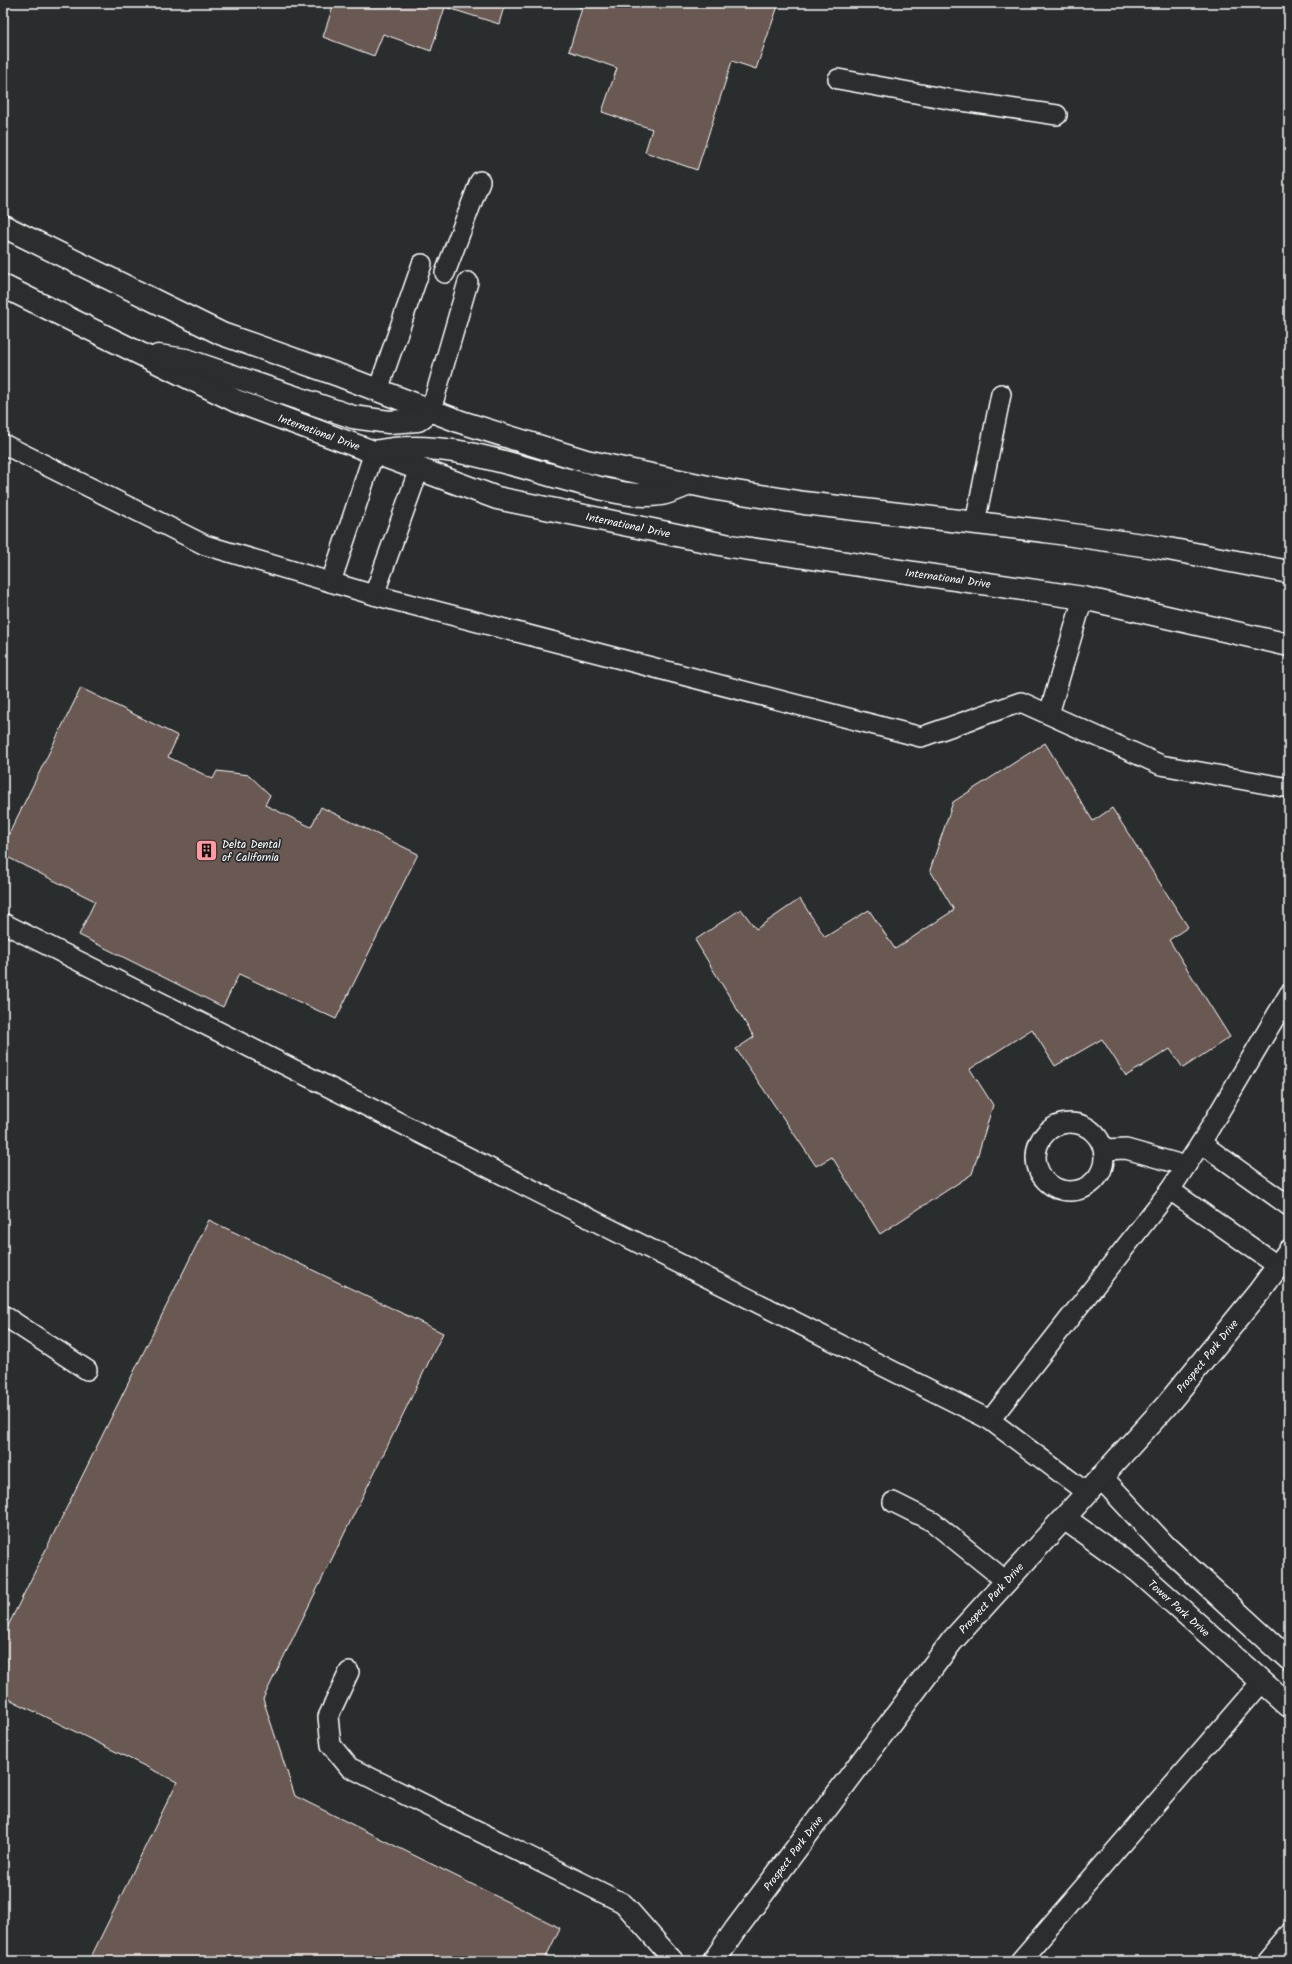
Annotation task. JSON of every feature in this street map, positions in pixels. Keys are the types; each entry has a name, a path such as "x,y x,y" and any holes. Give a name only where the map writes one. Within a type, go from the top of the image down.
{"main road":[{"path":"3,226 222,334 378,390 461,422 586,461 691,484 804,503 974,523 1163,548 1289,572"},
{"name":"International Drive","path":"3,286 236,401 497,498 730,546 1084,598 1289,645"},
{"path":"139,354 186,360 353,417 389,422 418,420 431,410"},
{"path":"374,452 396,448 424,447 457,450 623,494 661,494 691,484"},
{"name":"Prospect Park Drive","path":"714,1961 736,1929 952,1641 1166,1406 1283,1259"},
{"path":"1094,1485 1165,1546 1288,1657"},
{"name":"Tower Park Drive","path":"1064,1518 1138,1571 1289,1706"},
{"path":"1268,1961 1289,1936"}],"lane":[{"path":"838,79 948,99 1057,115"},
{"path":"445,273 480,181"},
{"path":"378,390 422,264"},
{"path":"431,410 468,282"},
{"path":"974,523 1001,394"},
{"path":"3,444 205,545 374,595 921,737 1021,702 1161,765 1289,788"},
{"path":"331,582 374,452"},
{"path":"374,595 419,469"},
{"path":"1049,714 1084,598"},
{"path":"3,923 990,1420 1094,1485"},
{"path":"990,1420 1170,1190 1201,1143 1289,994"},
{"path":"1201,1143 1289,1206"},
{"path":"1104,1150 1126,1149 1186,1166"},
{"path":"1170,1190 1283,1259"},
{"path":"3,1315 87,1370"},
{"path":"894,1502 933,1522 1006,1581"},
{"path":"350,1672 328,1717 331,1745 349,1767 623,1903 674,1961"},
{"path":"1020,1961 1262,1681"}],"building":[{"path":"334,3 505,3 499,24 445,7 431,51 383,34 374,56 323,37"},
{"path":"568,3 779,3 756,69 732,61 697,170 645,152 652,129 602,112 617,68 569,51 582,8"},
{"name":"Delta Dental of California","path":"81,688 178,736 168,757 213,779 217,771 249,775 270,795 265,805 311,827 321,807 418,854 336,1019 239,974 223,1007 79,935 95,901 3,855 3,846"},
{"path":"1045,743 1093,821 1112,808 1188,927 1169,940 1230,1037 1183,1068 1170,1049 1126,1076 1102,1039 1055,1066 1032,1029 970,1069 993,1105 972,1174 880,1234 832,1157 816,1166 736,1049 754,1037 695,940 741,909 756,929 800,899 825,937 869,910 895,949 954,910 930,870 953,802"},
{"path":"209,1220 443,1333 263,1699 295,1796 560,1928 544,1961 89,1961 177,1782 3,1696 3,1636"}],"place":[{"name":"Delta Dental of California","path":"206,850"}]}
